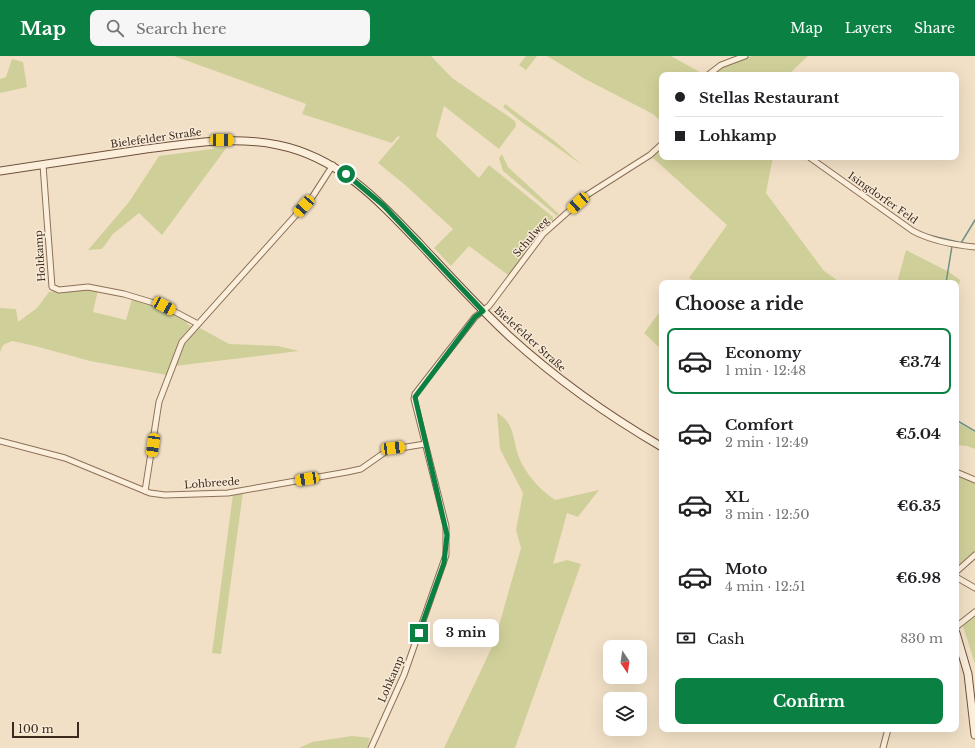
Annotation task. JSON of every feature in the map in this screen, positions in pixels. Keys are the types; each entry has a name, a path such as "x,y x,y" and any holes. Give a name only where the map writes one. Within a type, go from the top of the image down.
{"main road":[{"name":"Bielefelder Straße","path":"0,171 222,140 278,145 302,152 333,165 359,184 383,205 483,311 508,335 559,379 609,415 659,445"},
{"path":"959,641 968,674 975,735"}],"street":[{"path":"712,72 721,65 745,56"},
{"name":"Schulweg","path":"483,311 489,306 510,276 548,230 586,195 650,155 659,147"},
{"name":"Isingdorfer Feld","path":"813,160 922,236 948,243 975,247"},
{"name":"Holtkamp","path":"43,165 52,287 59,290 88,287 124,294 164,306 198,324"},
{"path":"145,491 160,398 182,342 313,196 333,165"},
{"name":"Lohkamp","path":"371,748 404,675 446,554 446,526 414,399 415,394 475,317 483,311"},
{"name":"Lohbreede","path":"0,442 65,458 145,491 165,495 228,492 361,469 388,450 425,444"},
{"path":"959,473 975,480"},
{"path":"959,569 975,555"},
{"path":"959,578 975,588"},
{"path":"959,624 975,612"},
{"path":"883,748 887,732"}],"green space":[{"path":"174,56 431,56 452,78 515,121 516,126 499,149 444,106 436,136 479,178 489,165 553,217 553,220 541,232 508,275 469,246 451,266 434,248 453,229 404,184 378,163 400,137 398,136 392,143 302,114 306,104"},
{"path":"526,56 537,56 526,70 519,65"},
{"path":"547,56 671,56 700,72 659,72 659,119 653,114 585,79"},
{"path":"752,56 808,56 791,72 715,72 722,66"},
{"path":"12,59 23,62 27,87 0,93 0,79 6,77"},
{"path":"505,104 556,142 582,165 523,123 503,107"},
{"path":"227,147 162,235 139,213 113,234 102,249 88,250 129,202 159,156"},
{"path":"659,150 659,160 772,160 766,193 824,271 837,280 692,280 689,278 727,225 652,157"},
{"path":"502,154 508,167 559,214 557,216 503,171 499,158"},
{"path":"906,250 949,272 960,280 959,284 959,280 898,280"},
{"path":"88,288 98,290 93,312 126,320 132,299 163,307 188,321 187,324 192,327 167,375 90,361 12,341 3,345 0,352 0,308 16,309 18,322 37,308 49,292"},
{"path":"659,313 659,347 644,333"},
{"path":"200,328 229,344 278,346 299,351 175,366 184,343"},
{"path":"497,413 503,417 511,429 519,457 525,470 541,488 555,500 599,490 578,517 567,513 553,564 567,560 581,564 515,748 444,748 494,643 521,548 516,530 523,493 500,449"},
{"path":"959,424 975,432 975,449 959,445"},
{"path":"959,477 975,483 975,550 971,556 959,566"},
{"path":"243,492 221,654 212,653 233,494"},
{"path":"975,616 975,664 963,626"},
{"path":"352,736 370,738 367,748 299,748 312,742"}],"waterway":[{"path":"961,243 975,220"},
{"path":"928,235 958,242"},
{"path":"946,280 952,246"},
{"path":"190,337 235,286"},
{"path":"959,422 975,431"}],"route":[{"path":"346,174 383,205 483,311 475,317 415,394 414,399 436,483 447,535 444,563 419,633"}]}
